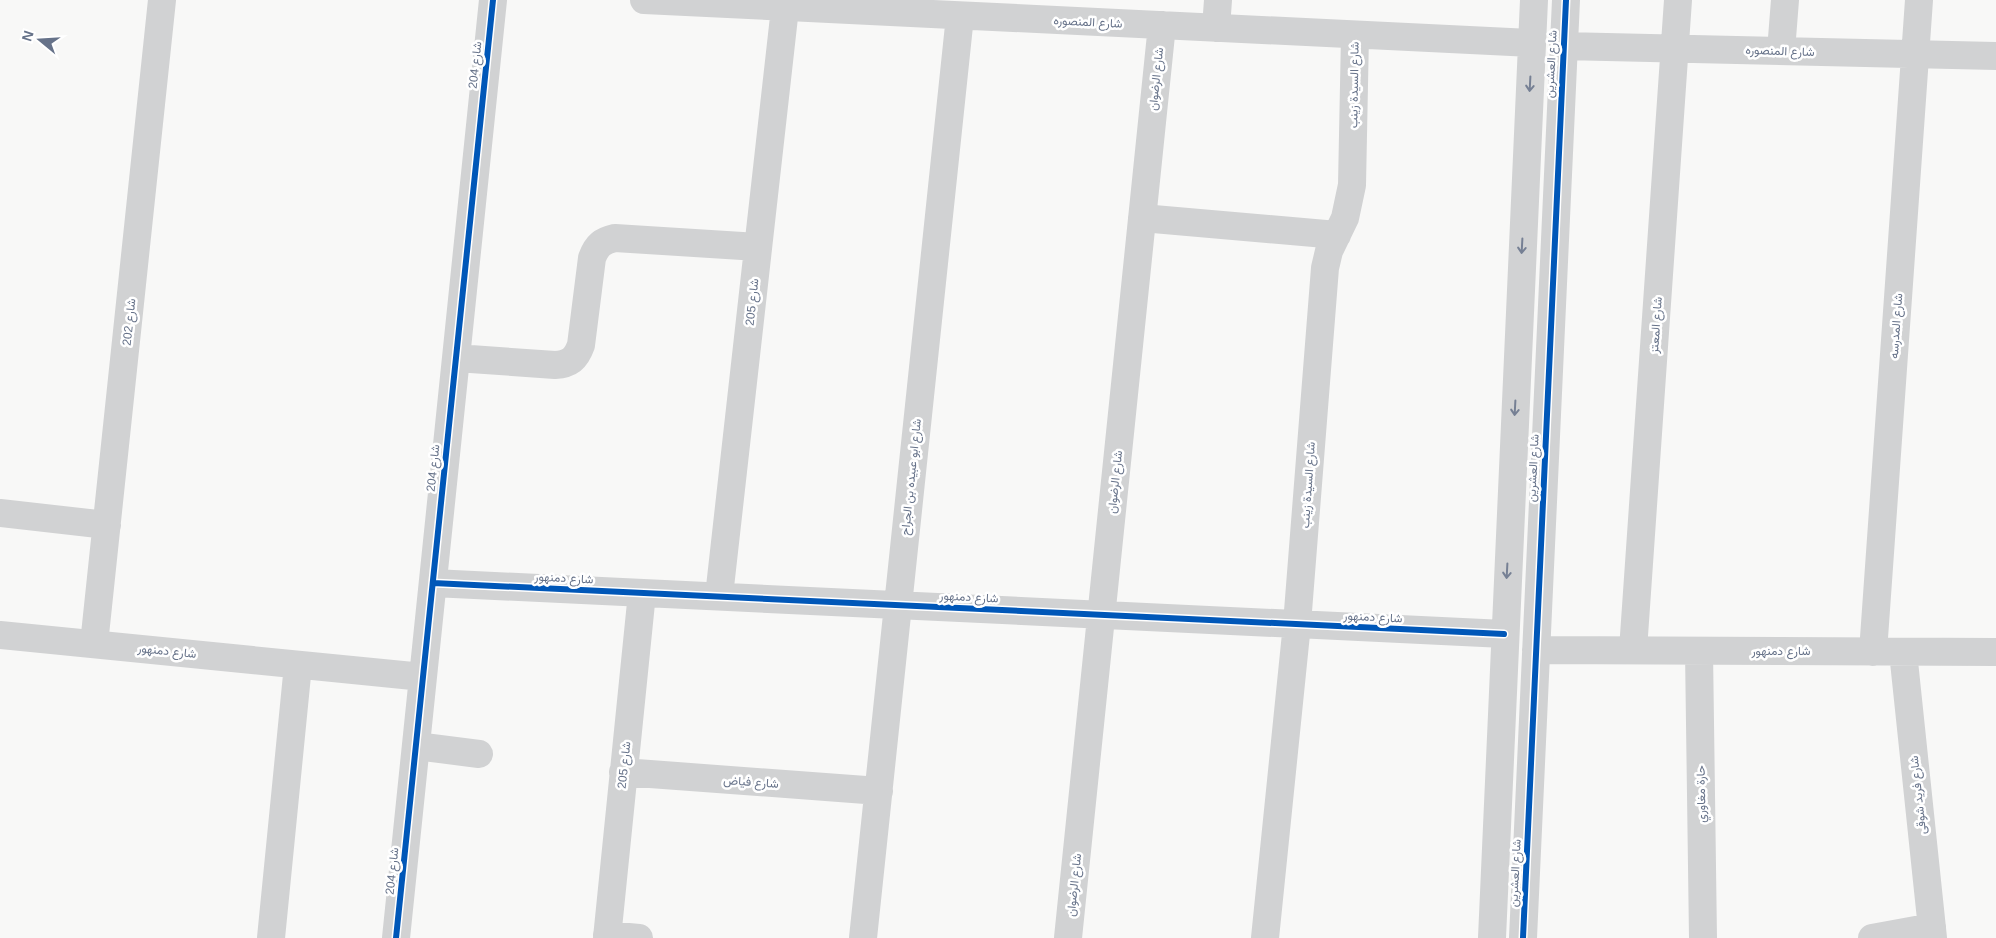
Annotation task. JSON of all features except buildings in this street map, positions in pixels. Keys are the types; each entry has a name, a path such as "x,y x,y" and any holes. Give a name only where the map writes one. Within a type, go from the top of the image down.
{"street":[{"name":"شارع 202","path":"94,644 162,0"},
{"name":"شارع 204","path":"396,938 493,0"},
{"name":"شارع المنصوره","path":"644,0 786,8 857,6 960,16 1054,10 1162,26 1532,43"},
{"path":"1216,28 1218,0"},
{"name":"شارع العشرين","path":"1492,938 1504,634 1534,0"},
{"name":"شارع العشرين","path":"1523,938 1566,0"},
{"name":"شارع المعتز","path":"1633,650 1678,0"},
{"path":"1781,51 1785,0"},
{"name":"شارع المدرسه","path":"1873,652 1919,0"},
{"name":"شارع 205","path":"719,596 786,8"},
{"name":"شارع ابو عبيده بن الجراح","path":"863,938 960,16"},
{"name":"شارع الرضوان","path":"1068,938 1162,26"},
{"name":"شارع السيدة زينب","path":"1265,938 1297,624 1325,268 1345,218 1352,185 1355,35"},
{"name":"شارع المنصوره","path":"1563,46 1996,56"},
{"path":"1142,218 1337,235"},
{"path":"456,358 555,365 567,364 577,357 581,345 592,258 596,247 605,240 615,238 758,247"},
{"path":"0,513 107,525"},
{"name":"شارع دمنهور","path":"433,583 1504,634"},
{"name":"شارع 205","path":"607,936 642,592"},
{"name":"شارع دمنهور","path":"0,635 423,677"},
{"name":"شارع دمنهور","path":"1536,650 1996,652"},
{"name":"حارة مغاوري","path":"1699,651 1703,938"},
{"name":"شارع فريد شوقى","path":"1902,652 1933,933"},
{"path":"271,938 298,665"},
{"path":"416,746 479,754"},
{"name":"شارع فياض","path":"623,772 878,791"},
{"path":"1872,938 1933,933"},
{"path":"607,936 640,938"}],"cycle path":[{"path":"396,938 493,0"},
{"path":"1523,938 1566,0"},
{"path":"433,583 1504,634"}]}
